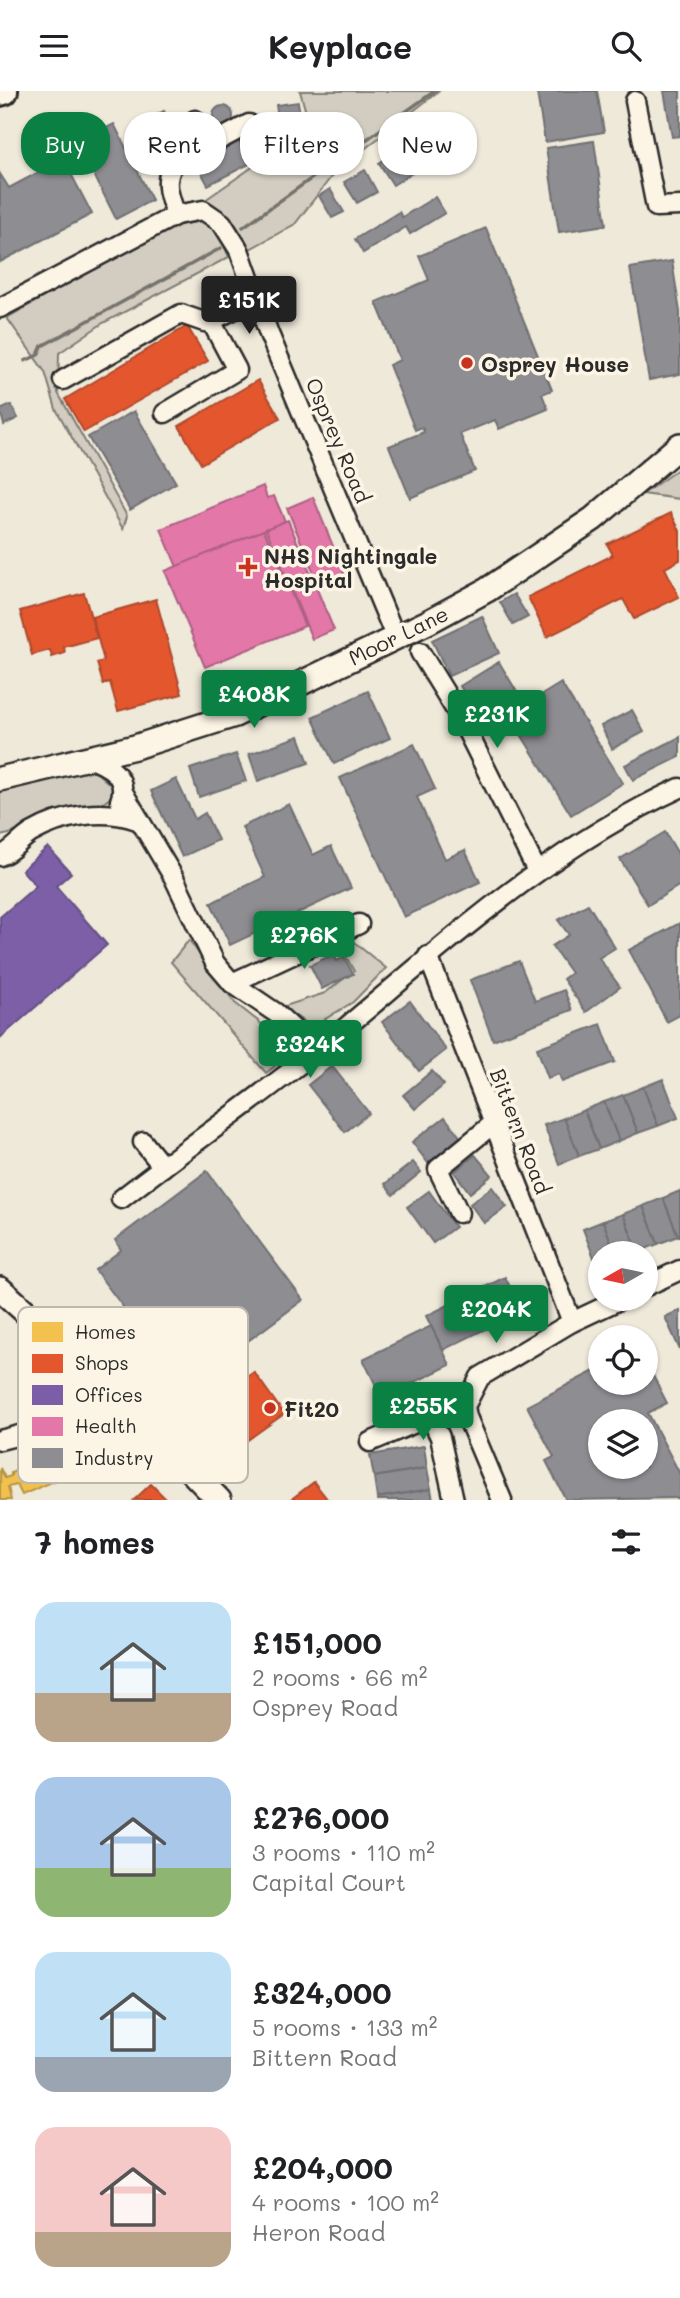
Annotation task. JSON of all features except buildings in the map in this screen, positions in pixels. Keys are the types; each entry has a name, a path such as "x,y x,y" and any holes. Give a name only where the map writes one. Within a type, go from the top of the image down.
{"main road":[{"name":"Moor Lane","path":"0,779 179,735 235,715 487,590 547,552 624,496 680,445"},
{"path":"0,1289 20,1307"},
{"path":"202,1483 219,1500"}],"street":[{"path":"635,101 651,195 656,207 674,207"},
{"path":"169,175 168,194 176,215"},
{"name":"Osprey Road","path":"0,308 176,215 203,210 222,223 239,250 255,299 395,636"},
{"path":"63,380 181,314 204,322 211,321 255,299"},
{"path":"165,413 237,370 211,321"},
{"path":"420,652 460,717 537,871"},
{"path":"88,758 117,772 122,782 121,801 106,814"},
{"path":"121,1199 317,1051 428,956 537,871 607,827 680,788"},
{"path":"123,792 137,820 145,828 174,878 215,963 232,983 276,1013 317,1051"},
{"path":"3,855 30,834 64,819 106,814 137,820"},
{"path":"232,983 359,924"},
{"name":"Bittern Road","path":"428,956 572,1322"},
{"path":"459,1213 438,1169 494,1123"},
{"path":"143,1142 163,1167"},
{"path":"658,1280 680,1270"},
{"path":"502,1500 475,1440 466,1406 480,1377 595,1311"},
{"path":"370,1443 446,1411 466,1406"},
{"path":"431,1418 448,1465 454,1500"},
{"path":"0,1440 18,1436"}],"shaded area":[{"path":"300,91 439,91 412,112 378,112 378,139 364,149 364,112 306,112"},
{"path":"241,175 333,175 295,224 250,249 227,219 205,200"},
{"path":"200,221 216,227 229,257 103,323 59,353 58,393 127,516 123,529 56,409 45,372 7,318 164,228"},
{"path":"678,469 680,499 643,494"},
{"path":"84,769 97,773 112,786 108,800 96,805 56,812 15,832 0,836 0,789"},
{"path":"350,939 386,968 353,1002 312,1027 282,1007 325,993 354,971 342,949"},
{"path":"189,940 235,1003 272,1032 276,1028 281,1035 283,1053 266,1073 171,962"}],"waterway":[{"path":"243,227 435,91"},
{"path":"25,361 38,355 42,346 221,248"}],"place":[{"name":"Osprey House","path":"467,363"},
{"name":"NHS Nightingale Hospital","path":"248,567"},
{"name":"Fit20","path":"270,1408"}]}
